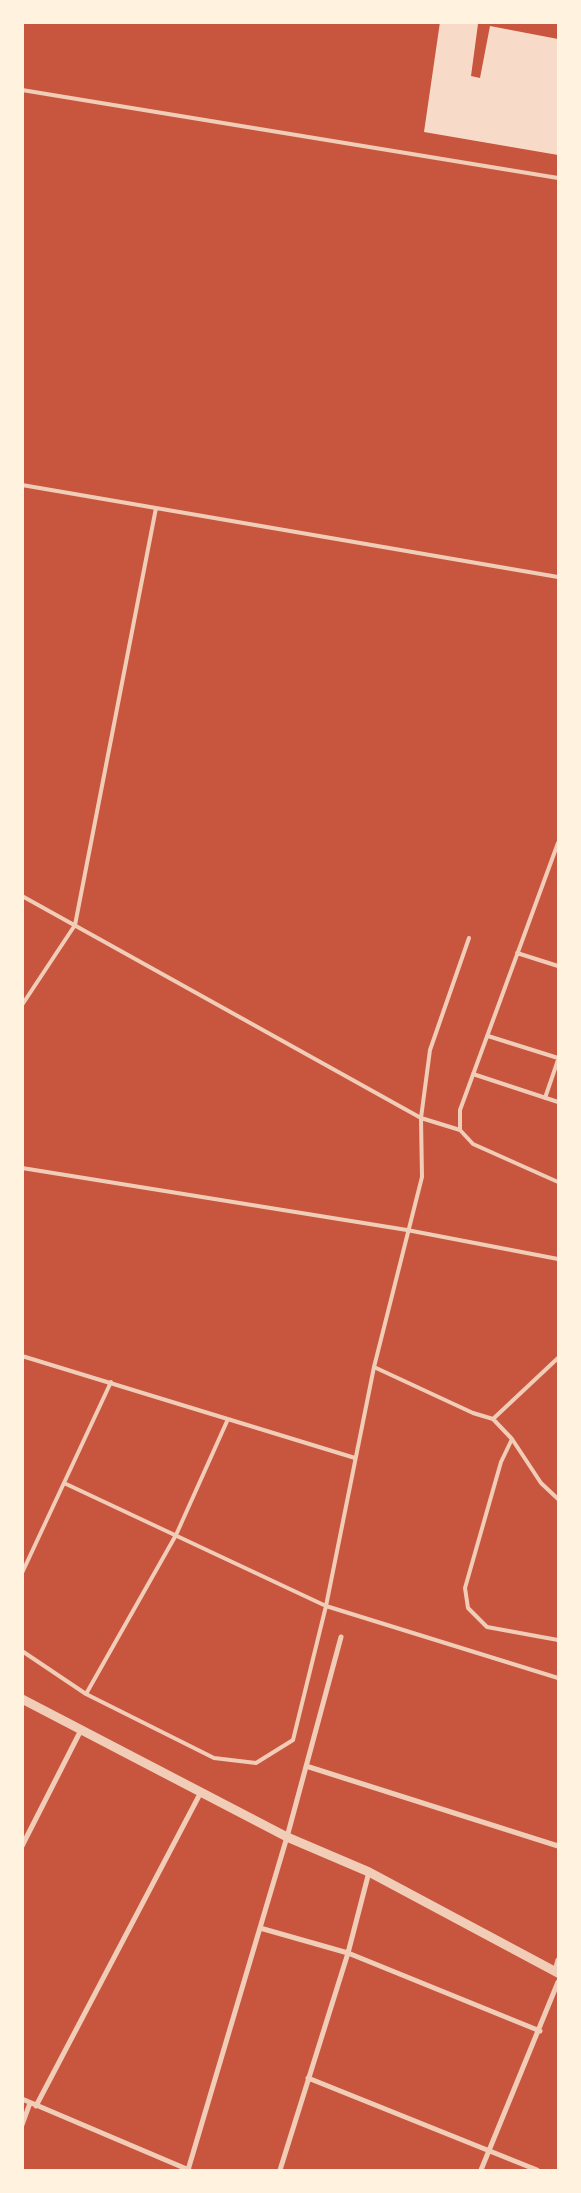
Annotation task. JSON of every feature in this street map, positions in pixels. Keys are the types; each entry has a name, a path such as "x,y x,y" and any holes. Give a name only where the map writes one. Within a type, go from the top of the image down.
{"street":[{"path":"22,2099 189,2170 287,1837 341,1637"},
{"path":"22,1699 287,1837 369,1872 557,1972 558,1960"},
{"path":"22,1846 81,1730"},
{"path":"306,1766 558,1846"},
{"path":"22,2125 201,1792"},
{"path":"280,2170 348,1953 369,1872"},
{"path":"260,1928 348,1953 540,2031"},
{"path":"481,2170 540,2031 558,1982"},
{"path":"308,2078 537,2170"}],"lane":[{"path":"22,90 558,178"},
{"path":"22,485 558,576"},
{"path":"22,1005 75,924 156,508"},
{"path":"460,1130 460,1110 558,843"},
{"path":"22,896 421,1118 460,1130 473,1144 558,1182"},
{"path":"22,1651 86,1694 214,1758 256,1763 293,1740 326,1606 354,1458 374,1366 422,1177 421,1118 430,1050 469,938"},
{"path":"517,954 558,966"},
{"path":"488,1036 558,1059 545,1098"},
{"path":"473,1074 558,1102"},
{"path":"22,1168 407,1230 558,1259"},
{"path":"22,1356 354,1458"},
{"path":"493,1419 558,1358"},
{"path":"374,1366 473,1413 493,1419 512,1439 541,1483 558,1499"},
{"path":"22,1573 111,1382"},
{"path":"86,1694 176,1535 228,1419"},
{"path":"512,1439 501,1462 465,1588 468,1608 487,1627 558,1640"},
{"path":"64,1483 326,1606 558,1678"}],"building":[{"path":"440,22 478,24 471,76 480,78 490,26 558,39 558,155 424,132"}]}
